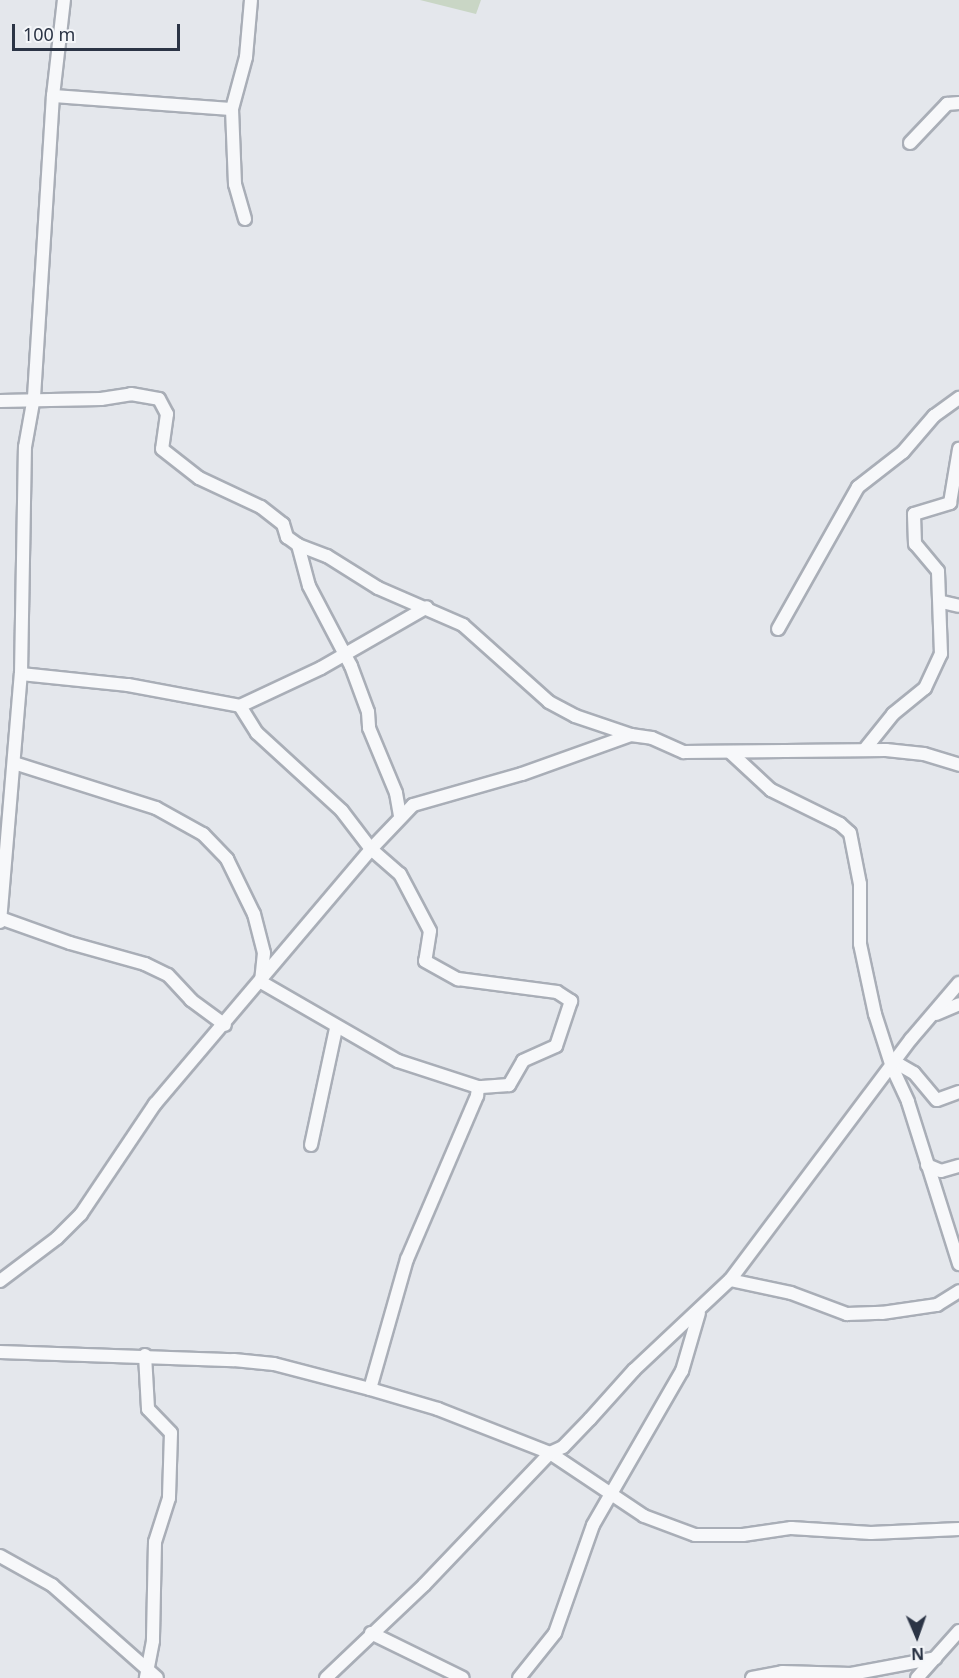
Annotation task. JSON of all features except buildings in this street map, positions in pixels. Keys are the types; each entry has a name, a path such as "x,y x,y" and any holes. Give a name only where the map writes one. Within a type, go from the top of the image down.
{"street":[{"path":"64,0 53,96 34,397 25,447 21,674 1,919 70,943 145,964 168,975 191,999 225,1025"},
{"path":"244,219 235,184 232,109 246,57 251,0"},
{"path":"53,96 232,109"},
{"path":"910,143 947,104 959,103"},
{"path":"0,401 34,397 101,399 130,394 159,399 167,414 162,449 199,478 261,507 283,524 287,537 298,545 327,556 378,588 427,607 463,625 549,702 575,716 631,735 652,738 684,752 864,749 924,754 959,765"},
{"path":"777,629 858,487 903,452 934,416 959,398"},
{"path":"864,749 893,714 925,688 935,672 941,654 952,602 938,571 915,544 914,514 950,502 959,449"},
{"path":"298,545 306,578 368,712 369,728 396,793 400,816"},
{"path":"21,674 128,685 240,706 321,668 342,653 427,607"},
{"path":"240,706 257,733 342,811 371,849 400,874 421,910 430,931 425,961 432,967 474,982 557,992 571,1001 556,1046 523,1061 509,1085 478,1087 398,1061 336,1028 261,982"},
{"path":"0,1281 57,1238 81,1214 155,1104 225,1025 371,849 413,804 522,774 631,735"},
{"path":"730,752 771,790 840,824 850,833 860,884 860,944 892,1066 908,1102 959,1264"},
{"path":"14,763 156,808 213,841 227,859 254,914 264,953 261,982"},
{"path":"326,1678 424,1585 550,1453 562,1447 634,1370 730,1280 892,1066 959,983"},
{"path":"930,1017 959,1004"},
{"path":"311,1145 336,1028"},
{"path":"892,1066 900,1065 914,1073 938,1100 959,1092"},
{"path":"369,1389 407,1259 478,1087"},
{"path":"927,1165 941,1171 959,1166"},
{"path":"730,1280 791,1293 847,1314 882,1313 937,1305 959,1291"},
{"path":"519,1678 555,1633 582,1551 611,1490 682,1371 692,1345 693,1324 704,1304"},
{"path":"0,1352 145,1355 274,1364 369,1389 438,1409 550,1453 611,1490 644,1516 695,1535 743,1535 791,1528 871,1533 959,1529"},
{"path":"145,1355 148,1409 171,1433 169,1498 155,1542 150,1675"},
{"path":"0,1556 52,1586 150,1675"},
{"path":"917,1678 959,1631"},
{"path":"371,1633 463,1678"},
{"path":"752,1678 782,1672 852,1674 936,1658"}],"green space":[{"path":"420,0 481,0 476,14"}]}
